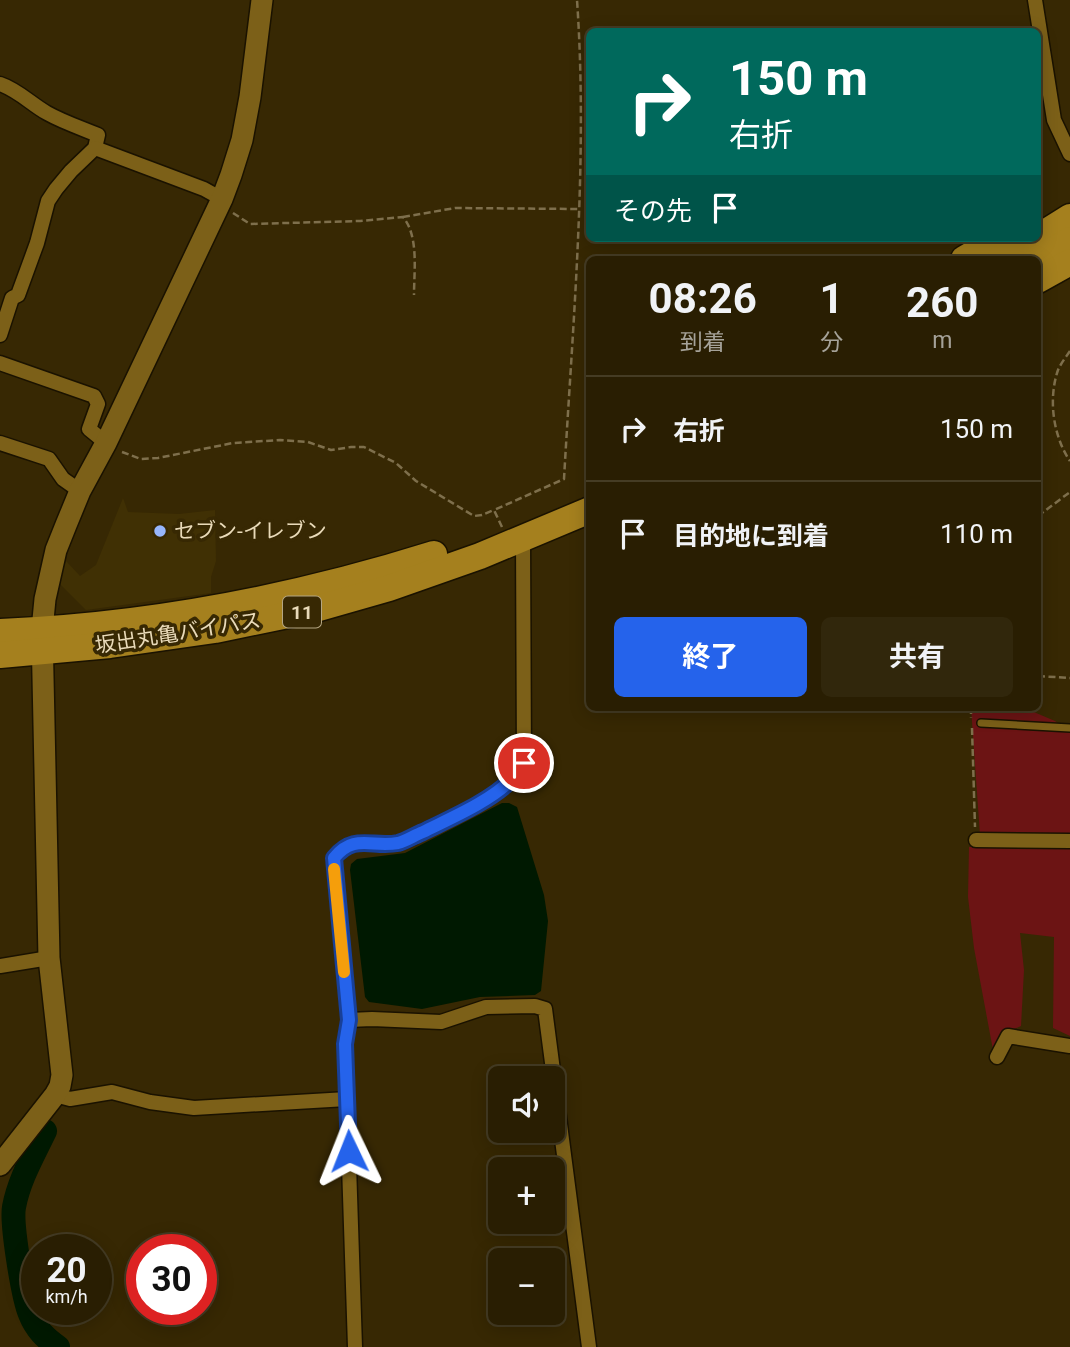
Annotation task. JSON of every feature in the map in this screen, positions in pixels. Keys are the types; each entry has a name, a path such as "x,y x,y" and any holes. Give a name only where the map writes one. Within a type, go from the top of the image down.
{"highway":[{"path":"1041,214 1070,197"},
{"path":"1041,235 1070,217"},
{"path":"1041,257 1070,240"},
{"path":"969,256 993,242"},
{"path":"1005,256 1029,242"},
{"path":"1041,278 1070,261"},
{"name":"坂出丸亀バイパス","path":"0,655 43,641 215,630 312,610 389,588 507,526 586,495"},
{"name":"坂出丸亀バイパス","path":"507,526 585,513"},
{"name":"坂出丸亀バイパス","path":"0,632 43,641"}],"street":[{"path":"0,1165 55,1095 62,1075 49,958 43,641 46,599 57,550 80,491 106,443 222,200 242,140 262,0"},
{"path":"1035,0 1039,28"},
{"path":"1041,38 1054,120 1070,155"},
{"path":"0,84 14,90 50,115 98,135 95,148 48,201 30,263 18,295 12,298 0,335"},
{"path":"95,148 204,189 222,200"},
{"path":"0,363 94,396 98,404 89,429 106,443"},
{"path":"0,443 49,459 63,479 80,491"},
{"path":"355,1347 345,1044 349,1020 334,858 341,849 351,844 399,843 436,826 501,788 524,763 507,526"},
{"path":"976,840 1070,841"},
{"path":"0,966 49,958"},
{"path":"349,1020 441,1022 486,1007 535,1006 545,1009 589,1347"},
{"path":"997,1057 1009,1036 1070,1046"},
{"path":"55,1095 70,1099 112,1092 150,1102 194,1108 347,1099"}],"lane":[{"path":"981,723 1070,728"}],"path":[{"path":"106,443 141,459 233,443 280,440 308,442 331,450 351,446 364,447 396,463 416,481 474,516 482,515 507,526 564,479 579,209 580,43 577,0"},
{"path":"222,200 231,212 250,224 360,221 455,208 579,209"},
{"path":"404,217 413,236 414,295"},
{"path":"1070,351 1059,368 1053,390 1058,436 1070,461"},
{"path":"1041,514 1070,492"},
{"path":"1041,677 1070,678"},
{"path":"971,711 976,840"}],"shaded area":[{"path":"123,498 128,512 179,514 215,510 216,561 211,577 211,593 86,610 58,582 66,561 80,576 96,565"},
{"path":"971,711 1031,711 1055,721 1070,733 1070,1036 1053,1028 1054,937 1020,933 1024,970 1021,1026 1005,1033 993,1050 974,948 968,897 969,847 1060,846 980,835"},
{"path":"502,803 517,807 544,895 548,921 541,991 535,995 480,997 422,1009 369,1002 365,997 351,864 357,859 405,853"}],"waterway":[{"path":"45,1131 19,1187 14,1207 14,1228 30,1314 41,1333 58,1347"}],"slow traffic":[{"path":"334,869 344,972"}],"place":[{"name":"セブン-イレブン","path":"160,531"}],"route":[{"path":"349,1151 345,1044 349,1020 334,858 341,849 351,844 399,843 436,826 501,788 524,763"}]}
